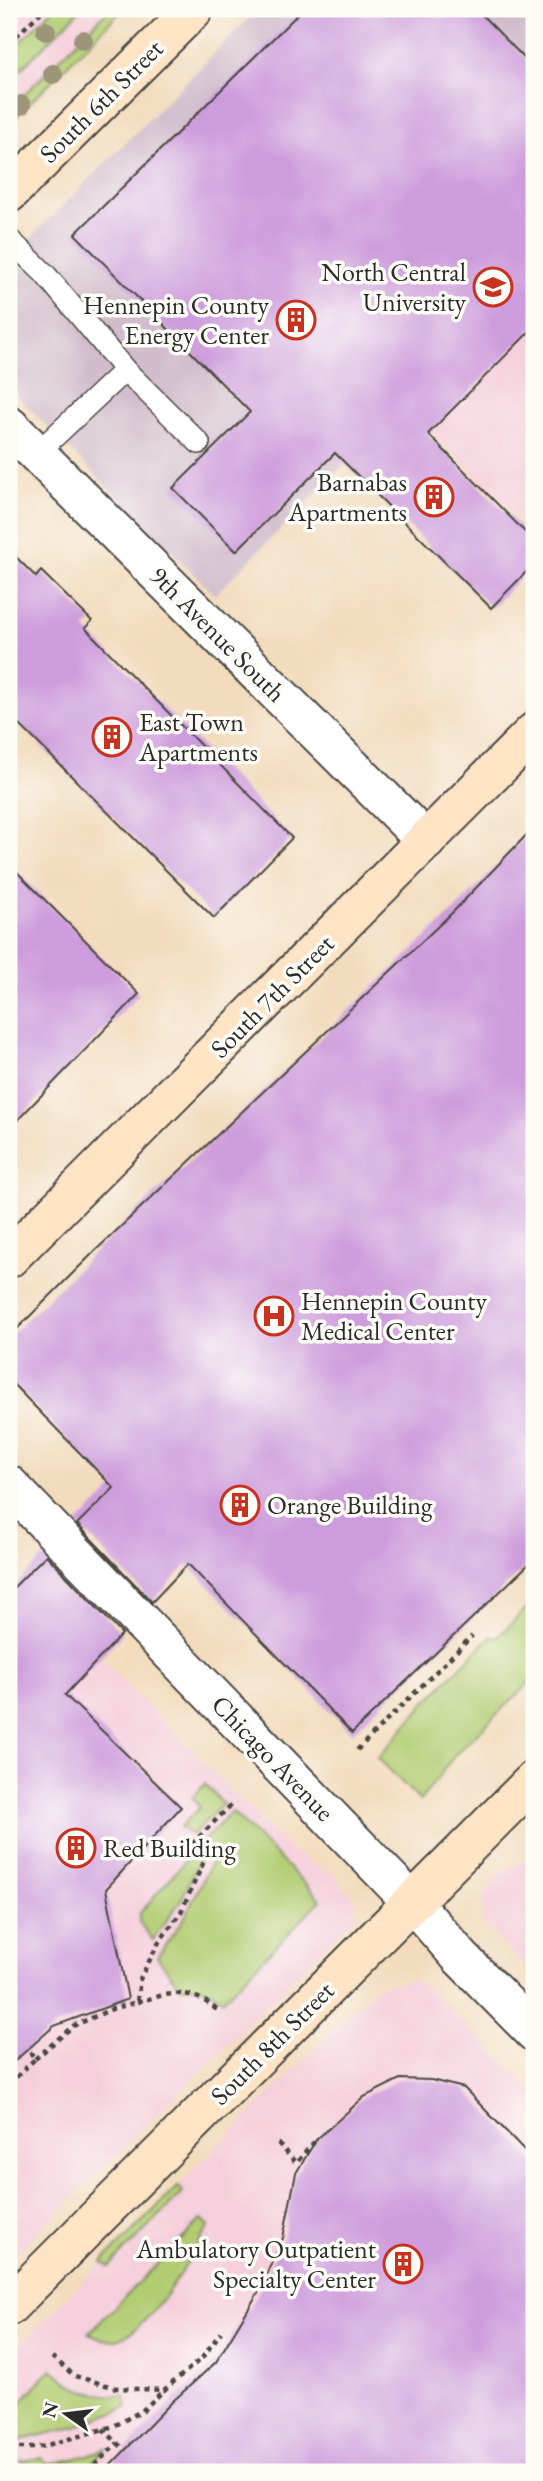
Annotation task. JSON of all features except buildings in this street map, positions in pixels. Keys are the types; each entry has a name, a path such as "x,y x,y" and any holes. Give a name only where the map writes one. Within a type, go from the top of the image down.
{"main road":[{"name":"South 6th Street","path":"9,192 194,9"},
{"name":"South 7th Street","path":"9,1258 534,732"},
{"name":"South 8th Street","path":"9,2306 534,1780"}],"street":[{"name":"9th Avenue South","path":"9,426 426,842"},
{"name":"Chicago Avenue","path":"9,1485 534,2032"}],"lane":[{"path":"9,239 45,274 125,370 199,443"},
{"path":"36,454 125,370"}],"path":[{"path":"9,43 44,9"},
{"path":"358,1750 472,1636"},
{"path":"137,2002 140,1979 159,1942 181,1912 205,1859 191,1844 231,1805"},
{"path":"9,2084 73,2026 112,2009 164,1994 188,1994 204,1999 218,2011"},
{"path":"28,2049 35,2059"},
{"path":"278,2143 296,2163 316,2140"},
{"path":"9,2448 37,2448 114,2426 143,2410 202,2358 221,2332"},
{"path":"52,2357 75,2376 116,2388 164,2390"},
{"path":"103,2429 125,2450"},
{"path":"87,2472 118,2443"}],"shaded area":[{"path":"9,9 124,9 9,125"},
{"name":"Hennepin County Energy Center","path":"258,9 534,9 534,203 320,423 352,457 215,595 9,388 9,260"},
{"name":"North Central University","path":"534,203 534,533 370,372"},
{"path":"9,1568 293,1852 334,1875 356,1903 354,1918 9,2261"},
{"path":"534,1856 534,1975 484,1924 483,1897 499,1874"},
{"path":"414,1979 438,1998 534,2092 534,2472 9,2472 9,2355 378,1986"}],"green space":[{"path":"53,9 81,9 9,81 9,53"},
{"path":"109,9 123,9 9,124 9,110"},
{"path":"534,1601 534,1678 455,1755 420,1801 378,1758 425,1703 491,1636 498,1637"},
{"path":"205,1784 223,1804 192,1835 180,1827 200,1807 192,1798"},
{"path":"232,1812 321,1900 223,2000 203,1988 180,1987 157,1957 186,1915 213,1859 200,1844"},
{"path":"192,1853 199,1861 182,1898 153,1940 139,1922 140,1913"},
{"path":"178,2186 183,2192 109,2267 102,2262"},
{"path":"202,2219 209,2226 181,2273 142,2323 116,2340 106,2340 89,2333"},
{"path":"52,2369 86,2391 125,2396 127,2407 76,2427 17,2441 9,2432 9,2414"},
{"path":"107,2448 82,2472 31,2472 20,2461 41,2458 47,2463 62,2461"}],"place":[{"name":"North Central University","path":"493,287"},
{"name":"Hennepin County Energy Center","path":"296,320"},
{"name":"Barnabas Apartments","path":"434,497"},
{"name":"East Town Apartments","path":"112,737"},
{"name":"Hennepin County Medical Center","path":"274,1316"},
{"name":"Orange Building","path":"240,1505"},
{"name":"Red Building","path":"76,1848"},
{"name":"Ambulatory Outpatient Specialty Center","path":"403,2264"}]}
